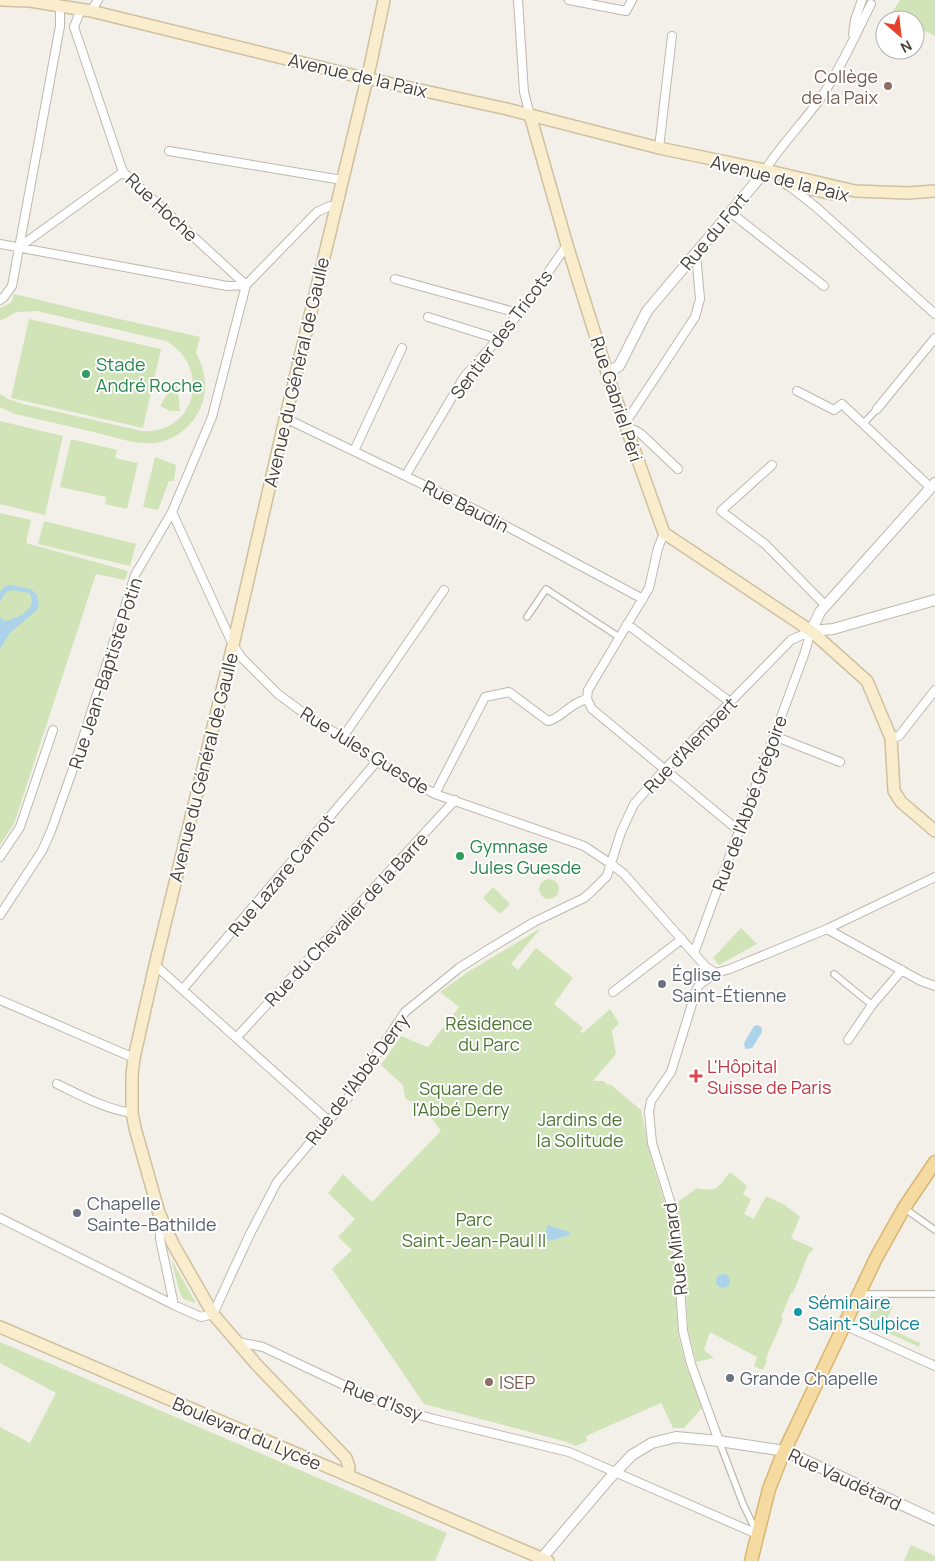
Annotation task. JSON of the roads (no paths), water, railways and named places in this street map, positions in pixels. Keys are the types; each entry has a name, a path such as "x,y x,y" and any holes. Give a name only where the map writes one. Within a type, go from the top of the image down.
{"main road":[{"name":"Avenue de la Paix","path":"1,0 30,0 86,10 366,78 530,115 763,173 855,191 908,193 935,191"},
{"name":"Avenue du Général de Gaulle","path":"348,1476 350,1467 346,1458 308,1420 212,1314 173,1244 160,1215 132,1113 132,1075 134,1058 155,965 233,645 384,0"},
{"name":"Rue Gabriel Péri","path":"530,115 567,245 624,425 664,534"},
{"name":"Avenue de la Paix","path":"763,173 784,183 851,198 906,199 935,196"},
{"path":"664,534 811,631 868,681 891,738 894,791 901,802 935,830"},
{"path":"751,1561 769,1489 785,1450 876,1258 904,1208 935,1162"},
{"name":"Boulevard du Lycée","path":"0,1327 545,1560"}],"street":[{"path":"60,26 74,27 86,10 98,0"},
{"path":"518,0 524,92 530,115"},
{"path":"569,0 584,1 626,11 632,0"},
{"name":"Rue du Fort","path":"853,38 855,20 862,0"},
{"name":"Rue du Fort","path":"608,372 619,366 647,311 763,173 820,99 871,4"},
{"path":"0,300 12,286 60,26 60,6"},
{"name":"Rue Hoche","path":"74,27 123,172 246,285"},
{"path":"659,148 672,36"},
{"path":"169,151 342,180"},
{"path":"18,248 123,172"},
{"path":"784,183 811,203 935,314"},
{"path":"811,203 817,191"},
{"name":"Rue Jean-Baptiste Potin","path":"0,915 42,851 51,831 74,766 135,575 172,512 212,417 246,285 316,212 330,206 336,206"},
{"path":"730,212 824,286"},
{"path":"0,244 226,286 246,285"},
{"name":"Sentier des Tricots","path":"406,475 464,377 529,300 567,245"},
{"path":"678,469 640,434 624,425 695,317 700,299 696,253"},
{"path":"396,278 518,313"},
{"path":"428,317 498,339"},
{"path":"864,424 935,338"},
{"path":"354,450 402,348"},
{"path":"798,391 834,410 842,404 933,486 822,609 811,631"},
{"name":"Rue Baudin","path":"286,418 478,511 643,599"},
{"path":"772,465 721,511 765,544 822,609"},
{"name":"Rue Jules Guesde","path":"172,512 233,645 242,658 278,694 313,720 343,737 384,766 435,794 584,846 624,874 706,967 716,973"},
{"path":"664,534 658,548 649,588 588,690 587,699 592,709 739,831"},
{"path":"527,618 546,589 619,637"},
{"path":"343,737 444,590"},
{"path":"811,631 833,629 935,600"},
{"path":"627,624 730,702"},
{"name":"Rue d'Alembert","path":"611,864 621,832 634,804 664,770 791,640 811,631"},
{"name":"Rue de l'Abbé Grégoire","path":"694,953 805,652 811,631"},
{"path":"891,738 899,736 935,690"},
{"path":"435,794 486,697 509,692 548,721 554,720 574,704 587,699"},
{"path":"0,857 20,827 53,730"},
{"path":"774,736 840,762"},
{"name":"Rue Lazare Carnot","path":"183,989 378,760"},
{"name":"Rue du Chevalier de la Barre","path":"237,1038 455,800"},
{"name":"Rue de l'Abbé Derry","path":"212,1314 277,1182 347,1099 405,1012 452,974 488,949 534,922 584,898 607,876 611,864"},
{"path":"716,973 726,971 827,929 935,877"},
{"path":"827,929 921,981 935,986"},
{"path":"613,992 682,939"},
{"path":"155,965 329,1120"},
{"path":"848,1040 872,1005 902,970"},
{"name":"Rue Minard","path":"716,973 699,985 696,990 671,1072 651,1101 649,1112 652,1143 670,1204 678,1257 683,1331 691,1364 743,1504 757,1534"},
{"path":"834,974 872,1005"},
{"path":"0,1000 134,1058"},
{"path":"57,1084 96,1103 120,1112 132,1113"},
{"path":"904,1208 935,1230"},
{"path":"160,1215 160,1239 174,1305"},
{"path":"0,1220 201,1317 212,1314"},
{"path":"859,1294 935,1294"},
{"path":"844,1325 935,1366"},
{"name":"Rue d'Issy","path":"237,1342 263,1347 388,1406 569,1452 757,1534"},
{"name":"Rue Vaudétard","path":"545,1560 614,1472 632,1455 652,1443 676,1437 785,1450 935,1520"}],"water":[{"path":"10,585 31,589 37,595 39,604 37,610 10,633 0,649 0,617 5,621 15,618 26,612 32,603 29,593 15,590 8,591 0,602 0,591 5,586"},
{"path":"758,1025 762,1028 762,1032 752,1048 745,1049 744,1043 754,1026"},
{"path":"548,1225 569,1232 570,1235 549,1241 544,1236"},
{"path":"720,1274 726,1274 730,1281 726,1288 720,1288 716,1284 716,1278"}],"place":[{"name":"Collège de la Paix","path":"888,86"},
{"name":"Stade André Roche","path":"86,374"},
{"name":"Gymnase Jules Guesde","path":"460,856"},
{"name":"Église Saint-Étienne","path":"662,984"},
{"name":"L'Hôpital Suisse de Paris","path":"696,1076"},
{"name":"Chapelle Sainte-Bathilde","path":"77,1213"},
{"name":"Séminaire Saint-Sulpice","path":"798,1312"},
{"name":"Grande Chapelle","path":"730,1378"},
{"name":"ISEP","path":"489,1382"}],"park label":[{"name":"Résidence du Parc","path":"489,1033"},
{"name":"Square de l'Abbé Derry","path":"461,1098"},
{"name":"Jardins de la Solitude","path":"580,1129"},
{"name":"Parc Saint-Jean-Paul II","path":"474,1229"}]}
